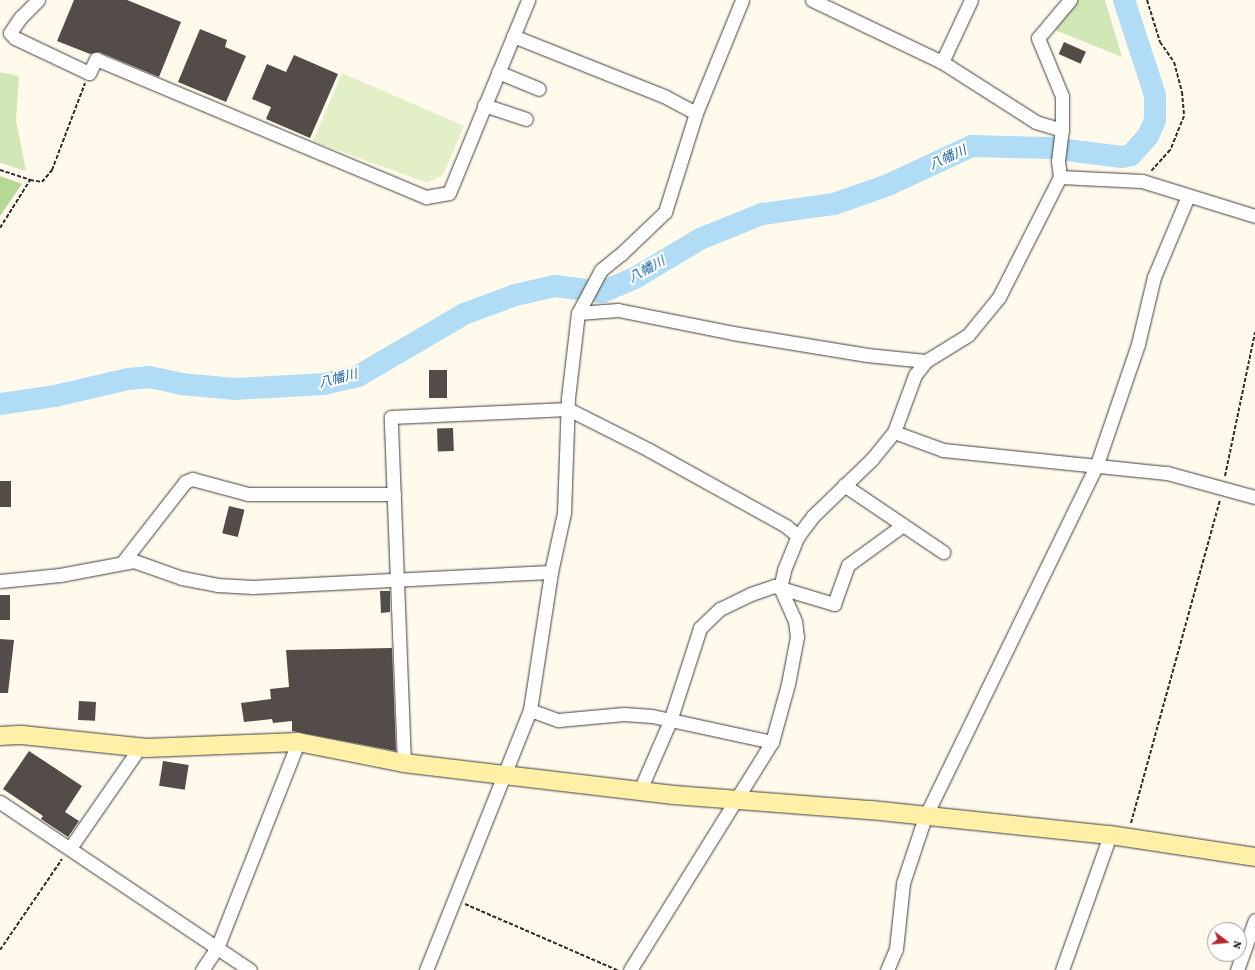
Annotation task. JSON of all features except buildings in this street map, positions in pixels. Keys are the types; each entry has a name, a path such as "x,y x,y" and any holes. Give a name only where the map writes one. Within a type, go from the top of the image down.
{"street":[{"path":"38,0 20,18 10,33 90,73 96,59 426,197 449,193 528,0"},
{"path":"426,970 530,710 551,572 564,513 568,409 578,313 601,270 621,254 665,212 696,113 742,0"},
{"path":"812,0 942,62 1036,122 1062,135"},
{"path":"942,62 971,0"},
{"path":"630,970 772,742 788,684 797,637 795,621 780,588 784,570 798,536 813,516 872,459 894,432 915,375 926,361 968,335 999,297 1060,177 1058,161 1062,135 1062,96 1038,38 1070,0"},
{"path":"512,36 664,96 696,113"},
{"path":"498,72 539,90"},
{"path":"484,105 526,119"},
{"path":"1060,177 1142,181 1255,216"},
{"path":"887,970 896,948 903,883 925,817 1097,464 1138,344 1154,277 1188,196"},
{"path":"578,313 618,310 733,333 867,355 926,361"},
{"path":"404,763 399,581 391,418 568,409 656,454 786,526 798,536"},
{"path":"894,432 943,450 1097,464 1167,473 1223,487 1255,497"},
{"path":"122,563 185,482 192,479 248,494 394,494"},
{"path":"844,485 943,552"},
{"path":"640,790 670,721 700,628 720,609 751,594 774,586 834,604 848,565 903,524"},
{"path":"0,581 60,575 134,561 182,578 218,585 253,587 399,581 551,572"},
{"path":"530,710 558,720 624,714 652,716 772,742"},
{"path":"0,736 22,735 140,747 298,742 404,763 737,800 872,810 925,817 1119,836 1255,857"},
{"path":"202,970 217,948 298,742"},
{"path":"70,848 140,747"},
{"path":"0,802 250,970"},
{"path":"1062,970 1119,836"},
{"path":"1237,970 1255,920"}],"path":[{"path":"1142,181 1170,150 1184,116 1182,92 1174,62 1160,42 1147,0"},
{"path":"0,170 30,180 42,182 52,170 90,73"},
{"path":"0,228 30,180"},
{"path":"1119,836 1223,487 1255,332"},
{"path":"0,950 70,848"},
{"path":"454,899 618,970"}],"green space":[{"path":"1077,0 1105,0 1122,57 1055,30"},
{"path":"0,72 19,76 16,120 26,171 0,163"},
{"path":"342,73 464,126 443,175 427,183 313,141"},
{"path":"0,176 22,184 0,216"}],"waterway":[{"name":"八幡川","path":"0,404 55,396 128,379 149,377 181,384 236,389 324,384 358,376 464,314 515,295 555,286 602,292 635,278 700,239 762,214 834,204 888,185 972,146 1051,148 1121,157 1131,155 1148,136 1155,120 1155,95 1124,0"}]}
